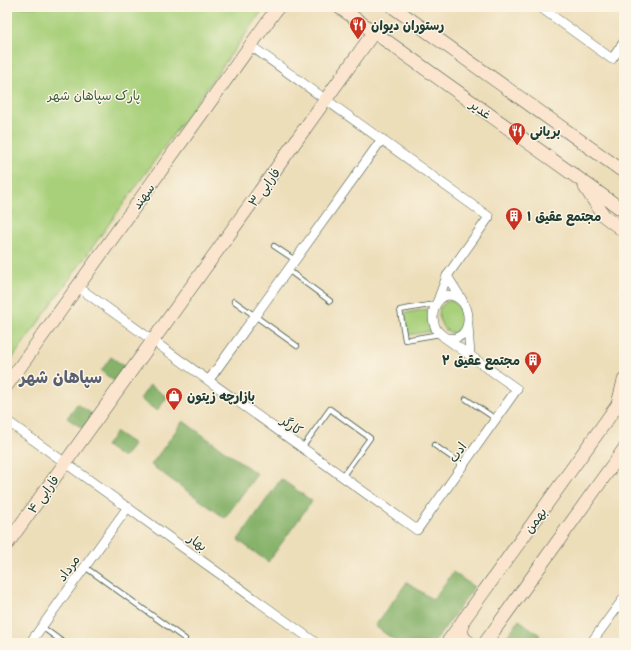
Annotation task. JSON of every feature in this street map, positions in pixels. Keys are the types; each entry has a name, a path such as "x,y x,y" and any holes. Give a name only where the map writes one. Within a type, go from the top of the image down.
{"main road":[{"name":"سهند","path":"7,385 278,7"},
{"name":"غدیر","path":"339,7 624,211"},
{"path":"394,7 624,172"},
{"name":"فارابی ۳","path":"66,463 374,32"},
{"path":"600,155 624,160"},
{"path":"581,181 604,216 624,231"},
{"path":"621,401 624,380"},
{"name":"بهمن","path":"447,643 621,401"},
{"path":"485,641 624,449"},
{"name":"فارابی ۴","path":"7,544 66,463"},
{"path":"464,619 462,624 462,634 465,640 470,643"}],"street":[{"path":"540,7 612,59 624,42"},
{"path":"250,46 489,217 447,276 433,314 435,325 442,335 470,356"},
{"path":"209,380 382,139"},
{"path":"447,276 465,304 470,356"},
{"name":"کارگر","path":"78,287 417,530"},
{"path":"437,302 442,297 452,295 462,300 465,304"},
{"path":"442,335 449,338 459,337 463,334 468,324"},
{"name":"ادب","path":"417,530 517,389 470,356"},
{"name":"بهار","path":"7,421 316,643"},
{"name":"مرداد","path":"30,643 128,508"},
{"path":"591,643 624,598"}],"lane":[{"path":"274,246 295,260"},
{"path":"288,270 330,301"},
{"path":"234,301 297,346"},
{"path":"437,302 400,310 401,317 405,340 442,335"},
{"path":"466,399 496,419"},
{"path":"302,448 330,409 370,438 342,476"},
{"path":"434,444 463,465"},
{"path":"85,567 185,639"},
{"path":"42,627 64,643"}],"green space":[{"name":"پارک سپاهان شهر","path":"7,7 265,7 7,366"},
{"path":"448,301 456,304 462,314 461,327 453,333 445,330 439,315 440,307"},
{"path":"428,309 432,331 408,335 405,313"},
{"path":"111,357 128,369 118,384 101,371"},
{"path":"150,385 167,397 157,411 140,399"},
{"path":"77,404 95,416 85,430 67,418"},
{"path":"183,421 257,474 225,518 151,465"},
{"path":"116,432 134,444 123,458 106,446"},
{"path":"281,479 312,501 268,562 238,540"},
{"path":"453,572 474,587 434,643 398,643 375,626 407,582 433,600"},
{"path":"519,620 540,635 534,643 502,643"}],"place":[{"name":"رستوران دیوان","path":"358,40"},
{"name":"بریانی","path":"517,146"},
{"name":"مجتمع عقیق ۱","path":"514,231"},
{"name":"مجتمع عقیق ۲","path":"533,375"},
{"name":"بازارچه زیتون","path":"174,411"}],"district":[{"name":"سپاهان شهر","path":"61,377"}]}
